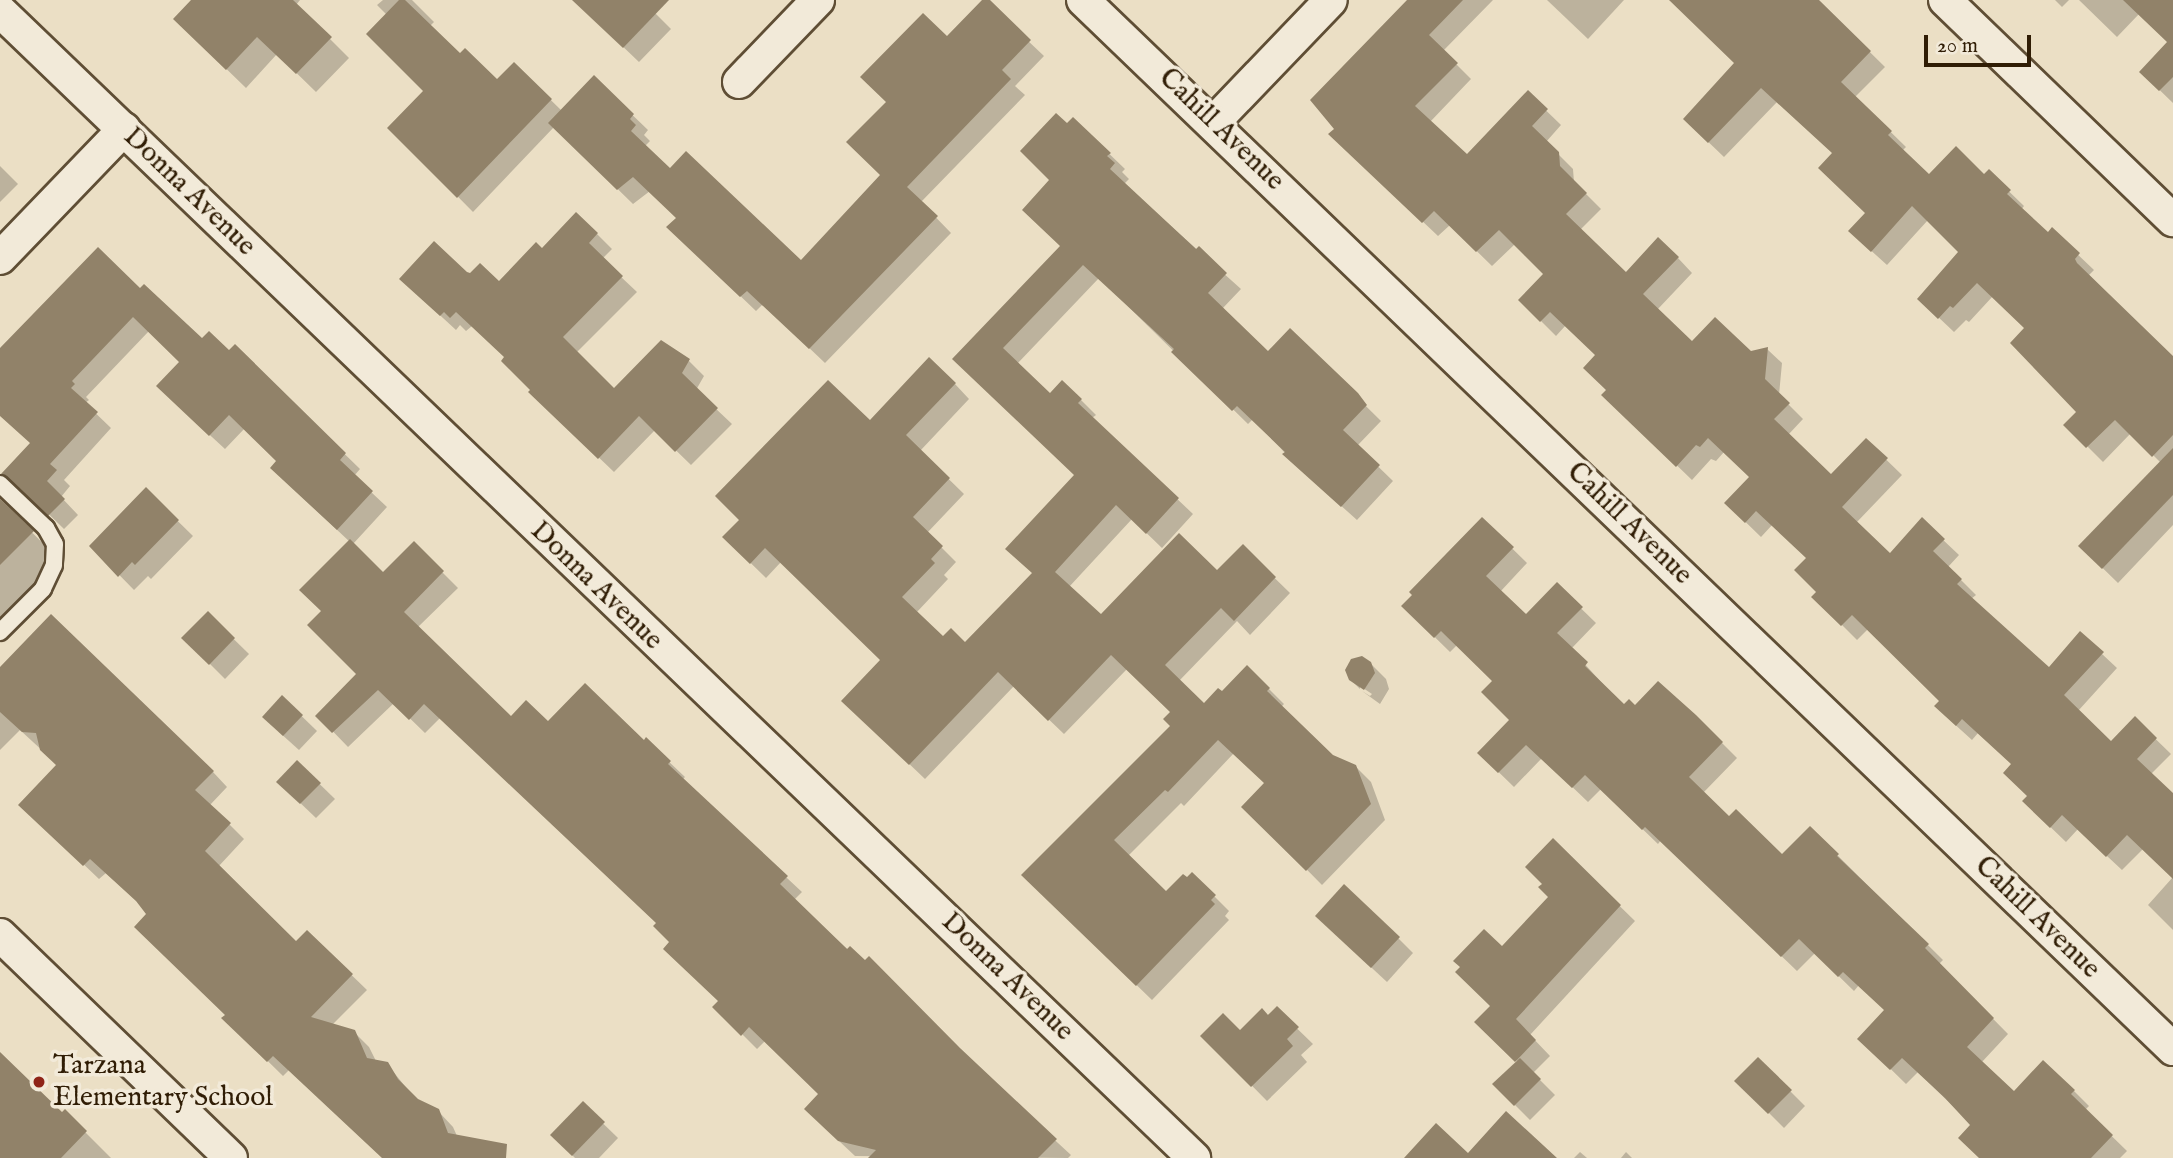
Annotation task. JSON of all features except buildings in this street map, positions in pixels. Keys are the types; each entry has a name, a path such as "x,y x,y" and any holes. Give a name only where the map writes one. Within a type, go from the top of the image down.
{"street":[{"path":"739,82 818,0"},
{"name":"Cahill Avenue","path":"1083,0 2173,1049"},
{"path":"1213,123 1331,0"},
{"path":"1945,0 2173,220"},
{"name":"Donna Avenue","path":"0,11 791,774 1194,1158"},
{"path":"0,258 124,129"},
{"path":"0,935 231,1158"}],"lane":[{"path":"0,484 46,528 55,544 54,565 43,589 0,632"}],"place":[{"name":"Tarzana Elementary School","path":"39,1082"}]}
